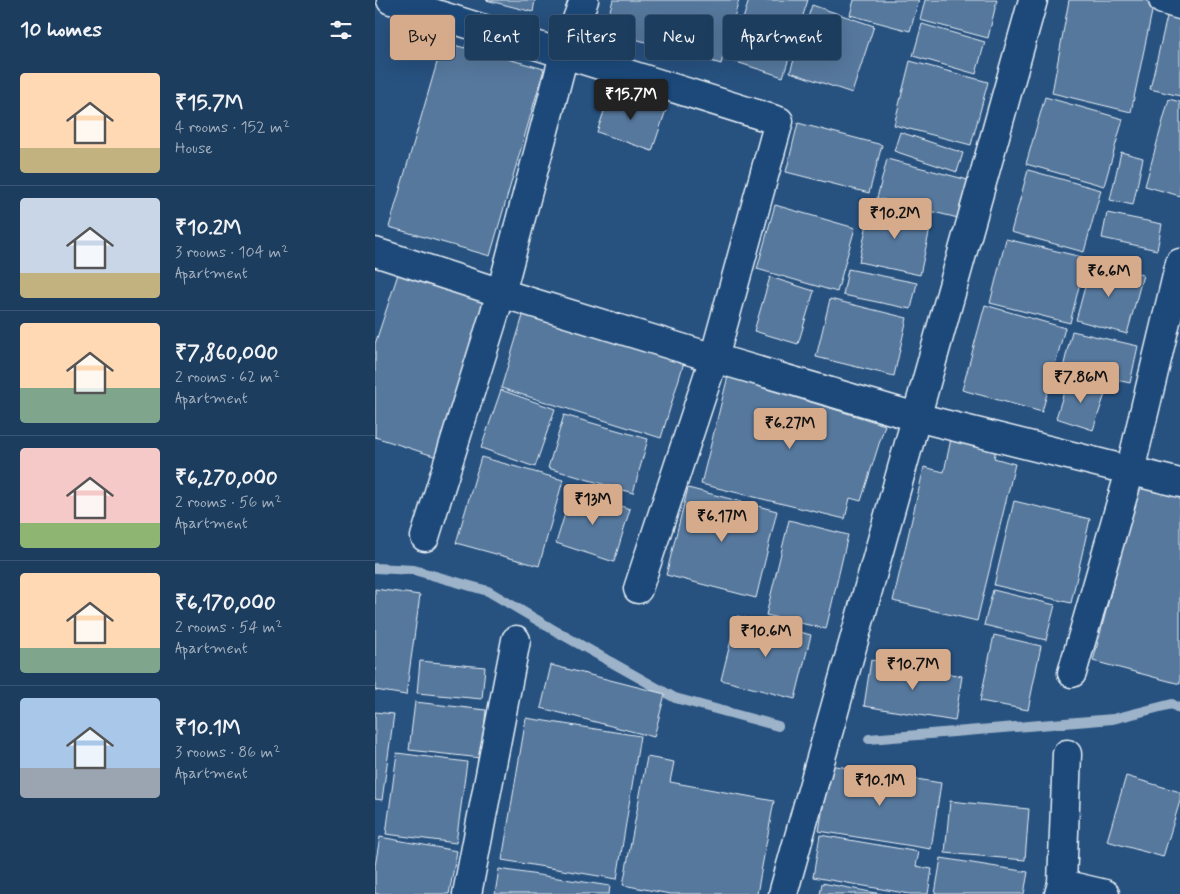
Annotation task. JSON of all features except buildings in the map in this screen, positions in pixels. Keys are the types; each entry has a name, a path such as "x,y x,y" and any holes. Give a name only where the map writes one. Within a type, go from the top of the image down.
{"street":[{"path":"391,0 549,50"},
{"path":"579,15 584,0"},
{"path":"783,894 1033,0"},
{"path":"1163,0 1180,5"},
{"path":"425,537 501,293 563,60"},
{"path":"580,60 779,121 714,358 638,589"},
{"path":"375,252 501,293 714,358 916,417 1180,484"},
{"path":"1072,673 1130,471 1180,263"},
{"path":"467,894 516,640"},
{"path":"1067,754 1060,889 1105,894"}],"waterway":[{"path":"375,568 414,570 488,591 675,698 778,726"},
{"path":"869,739 1113,719 1172,704 1180,709"}]}
